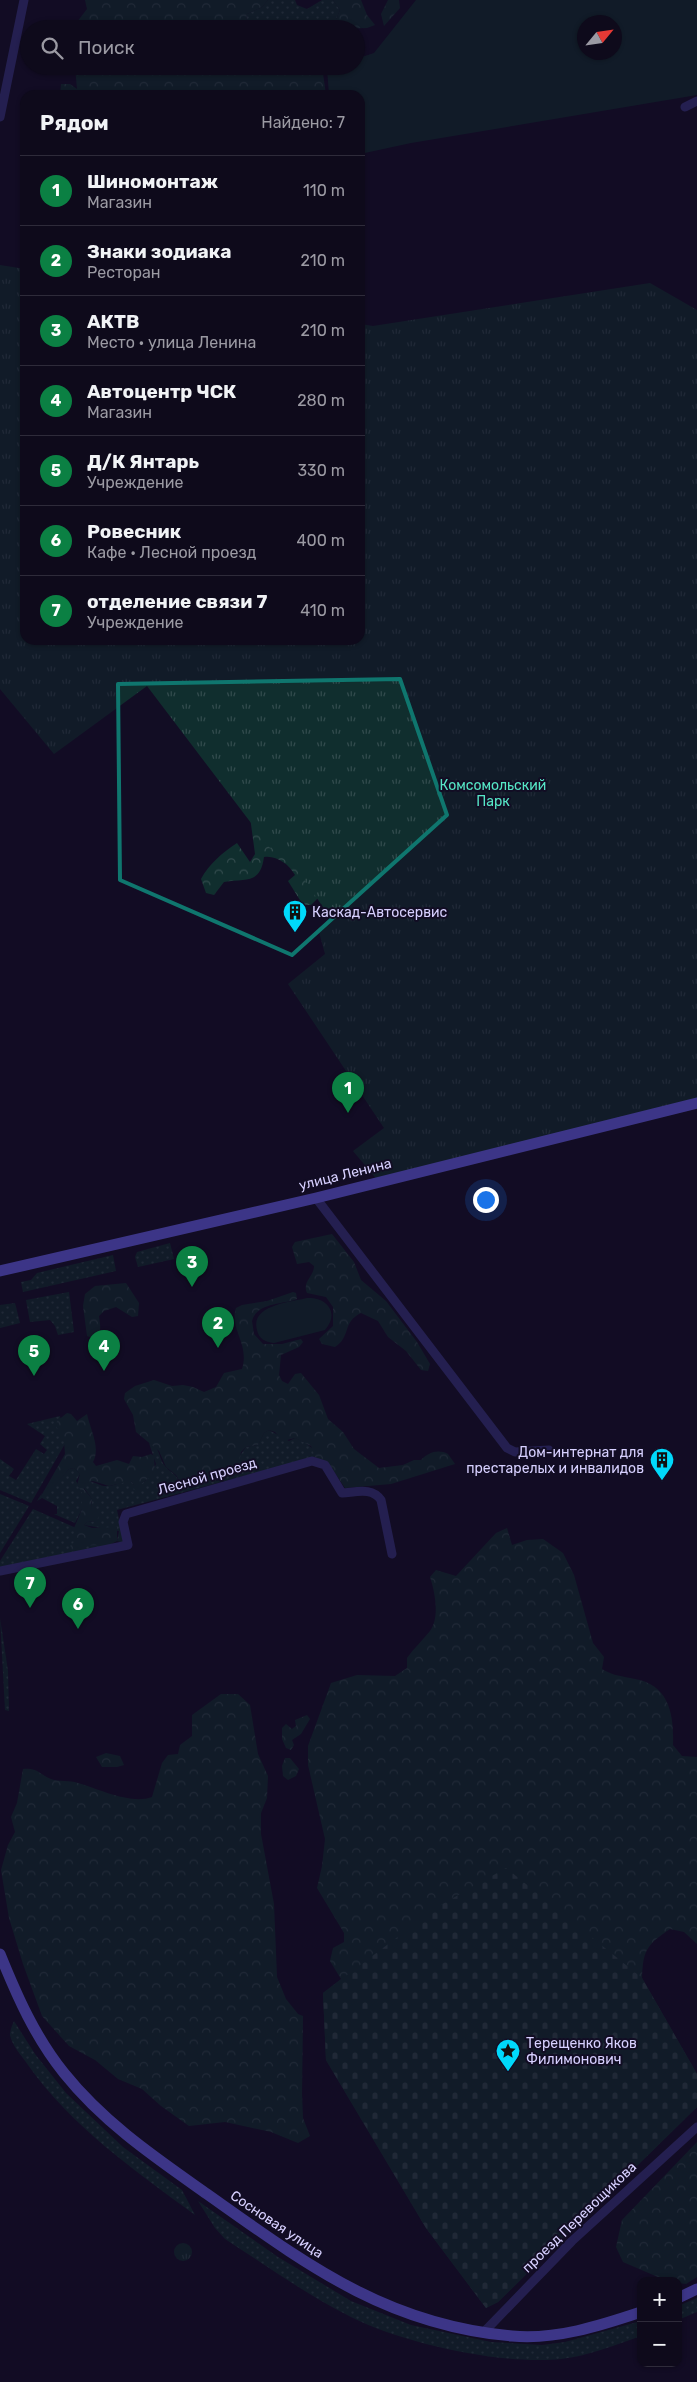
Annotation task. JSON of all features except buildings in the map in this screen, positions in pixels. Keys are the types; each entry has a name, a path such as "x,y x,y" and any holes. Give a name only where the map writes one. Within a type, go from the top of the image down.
{"street":[{"path":"0,117 24,0"},
{"path":"685,107 697,101"},
{"name":"улица Ленина","path":"0,1271 316,1198 697,1103"},
{"path":"316,1198 507,1448 515,1452 548,1450"},
{"name":"Лесной проезд","path":"0,1572 128,1545 122,1522 126,1514 312,1461 325,1465 342,1493 372,1491 377,1494 381,1500 392,1554"},
{"name":"Сосновая улица","path":"0,1954 28,2020 48,2052 78,2090 123,2133 279,2245 354,2291 412,2315 484,2332 512,2336 562,2334 637,2313"},
{"name":"проезд Перевощикова","path":"484,2332 579,2234 697,2127"},
{"path":"682,2296 697,2290"}],"highlighted area":[{"path":"400,679 447,815 292,955 120,880 118,684"}],"green space":[{"path":"85,0 268,0 262,7 247,14 246,20 79,20 87,9"},
{"path":"268,0 295,0 297,5 307,9 322,0 333,0 340,10 336,20 246,20 247,14 262,7"},
{"path":"333,0 361,0 367,15 375,25 365,28 365,20 336,20 340,10"},
{"path":"388,0 399,0 400,8 384,26 381,14"},
{"path":"416,0 697,0 697,95 411,143 365,153 365,90 329,90 328,75 365,75 365,56 374,53"},
{"path":"76,75 323,75 325,90 60,90 61,84 70,84 77,89"},
{"name":"Комсомольский Парк","path":"0,265 20,268 20,645 365,645 365,325 373,326 650,283 697,310 697,1103 379,1182 353,1151 384,1128 288,984 325,954 319,932 331,919 279,842 270,848 147,686 54,754 0,689"},
{"path":"248,802 319,887 318,898 311,905 303,905 288,881 295,875 289,867 273,857 264,857 262,866 255,876 245,880 224,882 214,895 206,893 201,879 216,859 226,851 237,843 250,862 255,854"},
{"path":"332,1234 354,1262 361,1280 386,1301 417,1342 430,1364 428,1371 421,1370 406,1351 388,1337 378,1321 361,1313 351,1321 343,1339 335,1347 322,1344 319,1339 333,1326 333,1307 326,1297 307,1293 306,1285 314,1266 309,1262 297,1264 292,1247 295,1242"},
{"path":"170,1243 174,1259 138,1267 135,1257 137,1252"},
{"path":"113,1255 116,1271 23,1292 21,1282 31,1280 37,1273"},
{"path":"126,1283 139,1303 138,1316 132,1317 116,1307 104,1311 99,1316 100,1329 98,1334 93,1338 87,1336 83,1306 85,1294 95,1286"},
{"path":"69,1292 74,1332 58,1335 55,1326 50,1320 30,1322 26,1300"},
{"path":"293,1292 296,1293 297,1299 264,1307 259,1310 252,1321 254,1334 263,1344 282,1344 301,1339 303,1342 299,1347 281,1355 279,1375 282,1381 288,1384 295,1374 301,1373 319,1395 328,1419 343,1432 354,1449 379,1468 403,1465 414,1460 421,1460 430,1453 437,1452 448,1454 455,1464 391,1484 345,1488 335,1473 315,1457 311,1446 295,1438 283,1441 275,1432 269,1430 264,1433 258,1445 246,1447 241,1452 238,1469 202,1485 194,1487 182,1486 176,1475 166,1467 159,1451 136,1432 133,1415 124,1399 125,1393 135,1386 154,1380 172,1386 183,1385 193,1387 204,1392 216,1387 224,1373 242,1369 244,1360 242,1344 235,1323 236,1308 242,1305 267,1301"},
{"path":"307,1298 320,1300 329,1307 331,1318 325,1330 274,1343 261,1338 256,1322 260,1315 273,1306"},
{"path":"15,1303 20,1323 0,1328 0,1305"},
{"path":"67,1413 71,1414 77,1421 87,1414 94,1438 96,1451 93,1462 96,1466 117,1460 129,1464 133,1456 142,1457 151,1454 154,1456 155,1473 141,1484 140,1489 137,1491 133,1489 134,1485 131,1481 109,1486 93,1481 84,1484 84,1489 92,1499 91,1508 99,1517 96,1521 87,1522 84,1525 92,1528 117,1527 117,1541 106,1545 88,1546 78,1550 71,1550 70,1546 76,1540 74,1528 82,1509 82,1492 77,1485 80,1474 74,1468 69,1469 45,1497 41,1496 65,1454 64,1441 56,1426 57,1421"},
{"path":"60,1416 66,1442 31,1503 0,1490 0,1459 14,1469 9,1476 16,1480 36,1449 44,1454 47,1450 40,1444 45,1436 27,1424"},
{"path":"269,1430 289,1441 295,1438 306,1443 315,1451 315,1457 117,1510 124,1543 117,1541 119,1531 84,1525 87,1522 96,1521 91,1508 92,1499 84,1488 84,1484 93,1482 107,1486 128,1481 131,1481 134,1485 142,1483 150,1475 156,1464 149,1443 156,1447 168,1470 178,1480 192,1488 210,1481 222,1480 246,1447 258,1445 264,1433"},
{"path":"74,1468 80,1474 76,1481 82,1492 82,1509 75,1523 54,1514 57,1514 57,1506 42,1498 37,1501 42,1493 41,1496 45,1496 69,1469"},
{"path":"0,1494 29,1506 0,1553"},
{"path":"33,1509 117,1546 0,1568 0,1561"},
{"path":"507,1528 512,1545 527,1540 543,1539 563,1553 574,1575 593,1643 604,1657 602,1669 647,1682 656,1688 668,1703 671,1713 673,1745 682,1756 697,1757 697,1944 684,1932 670,1929 651,1944 645,1954 642,1978 697,2074 697,2107 498,2302 486,2308 426,2228 326,2060 323,1993 341,1979 330,1961 333,1948 344,1942 344,1933 317,1888 325,1839 308,1765 308,1746 331,1683 357,1675 395,1676 407,1668 407,1658 430,1631 435,1619 435,1597 430,1577 436,1570 456,1576 496,1533"},
{"path":"0,1618 8,1671 9,1711 5,1710"},
{"path":"221,1694 238,1694 250,1705 258,1754 268,1776 267,1798 261,1813 261,1834 274,1904 277,1977 286,1999 298,2014 303,2016 303,2118 310,2136 298,2143 271,2132 225,2122 189,2126 161,2106 142,2089 118,2079 95,2060 69,2046 42,2016 9,1918 1,1870 8,1845 15,1832 11,1817 17,1803 23,1769 31,1769 51,1779 75,1782 125,1798 144,1799 152,1797 162,1763 168,1755 178,1754 180,1745 192,1736 192,1715"},
{"path":"307,1715 310,1719 301,1734 292,1740 294,1745 291,1750 286,1748 282,1739 282,1728 286,1724 292,1729 296,1726 295,1720"},
{"path":"106,1753 120,1756 124,1765 102,1767 96,1757"},
{"path":"285,1758 290,1758 299,1769 296,1776 288,1780 283,1776 282,1766"},
{"path":"506,1868 642,1978 697,2074 697,2107 498,2302 486,2308 426,2228 326,2060 323,1993 439,1906"},
{"path":"14,2021 35,2054 66,2093 123,2147 182,2190 195,2215 127,2164 84,2128 64,2108 45,2087 15,2047 10,2035"},
{"path":"697,2142 697,2277 686,2284 682,2284 682,2277 658,2277 623,2262 616,2247 622,2220"},
{"path":"198,2201 278,2257 351,2301 411,2325 491,2342 542,2345 565,2342 637,2322 637,2337 581,2355 561,2359 537,2360 482,2355 425,2344 373,2327 351,2317 303,2290 225,2239 215,2228"},
{"path":"183,2243 189,2246 192,2252 189,2258 183,2261 177,2258 174,2252 177,2246"},
{"path":"697,2298 697,2312 682,2318 682,2304"}],"place":[{"name":"Каскад-Автосервис","path":"295,933"},
{"name":"Шиномонтаж","path":"348,1113"},
{"name":"АКТВ","path":"192,1287"},
{"name":"Знаки зодиака","path":"218,1348"},
{"name":"Автоцентр ЧСК","path":"104,1371"},
{"name":"Д/К Янтарь","path":"34,1376"},
{"name":"Дом-интернат для престарелых и инвалидов","path":"662,1481"},
{"name":"отделение связи 7","path":"30,1608"},
{"name":"Ровесник","path":"78,1629"},
{"name":"Терещенко Яков Филимонович","path":"508,2072"}]}
